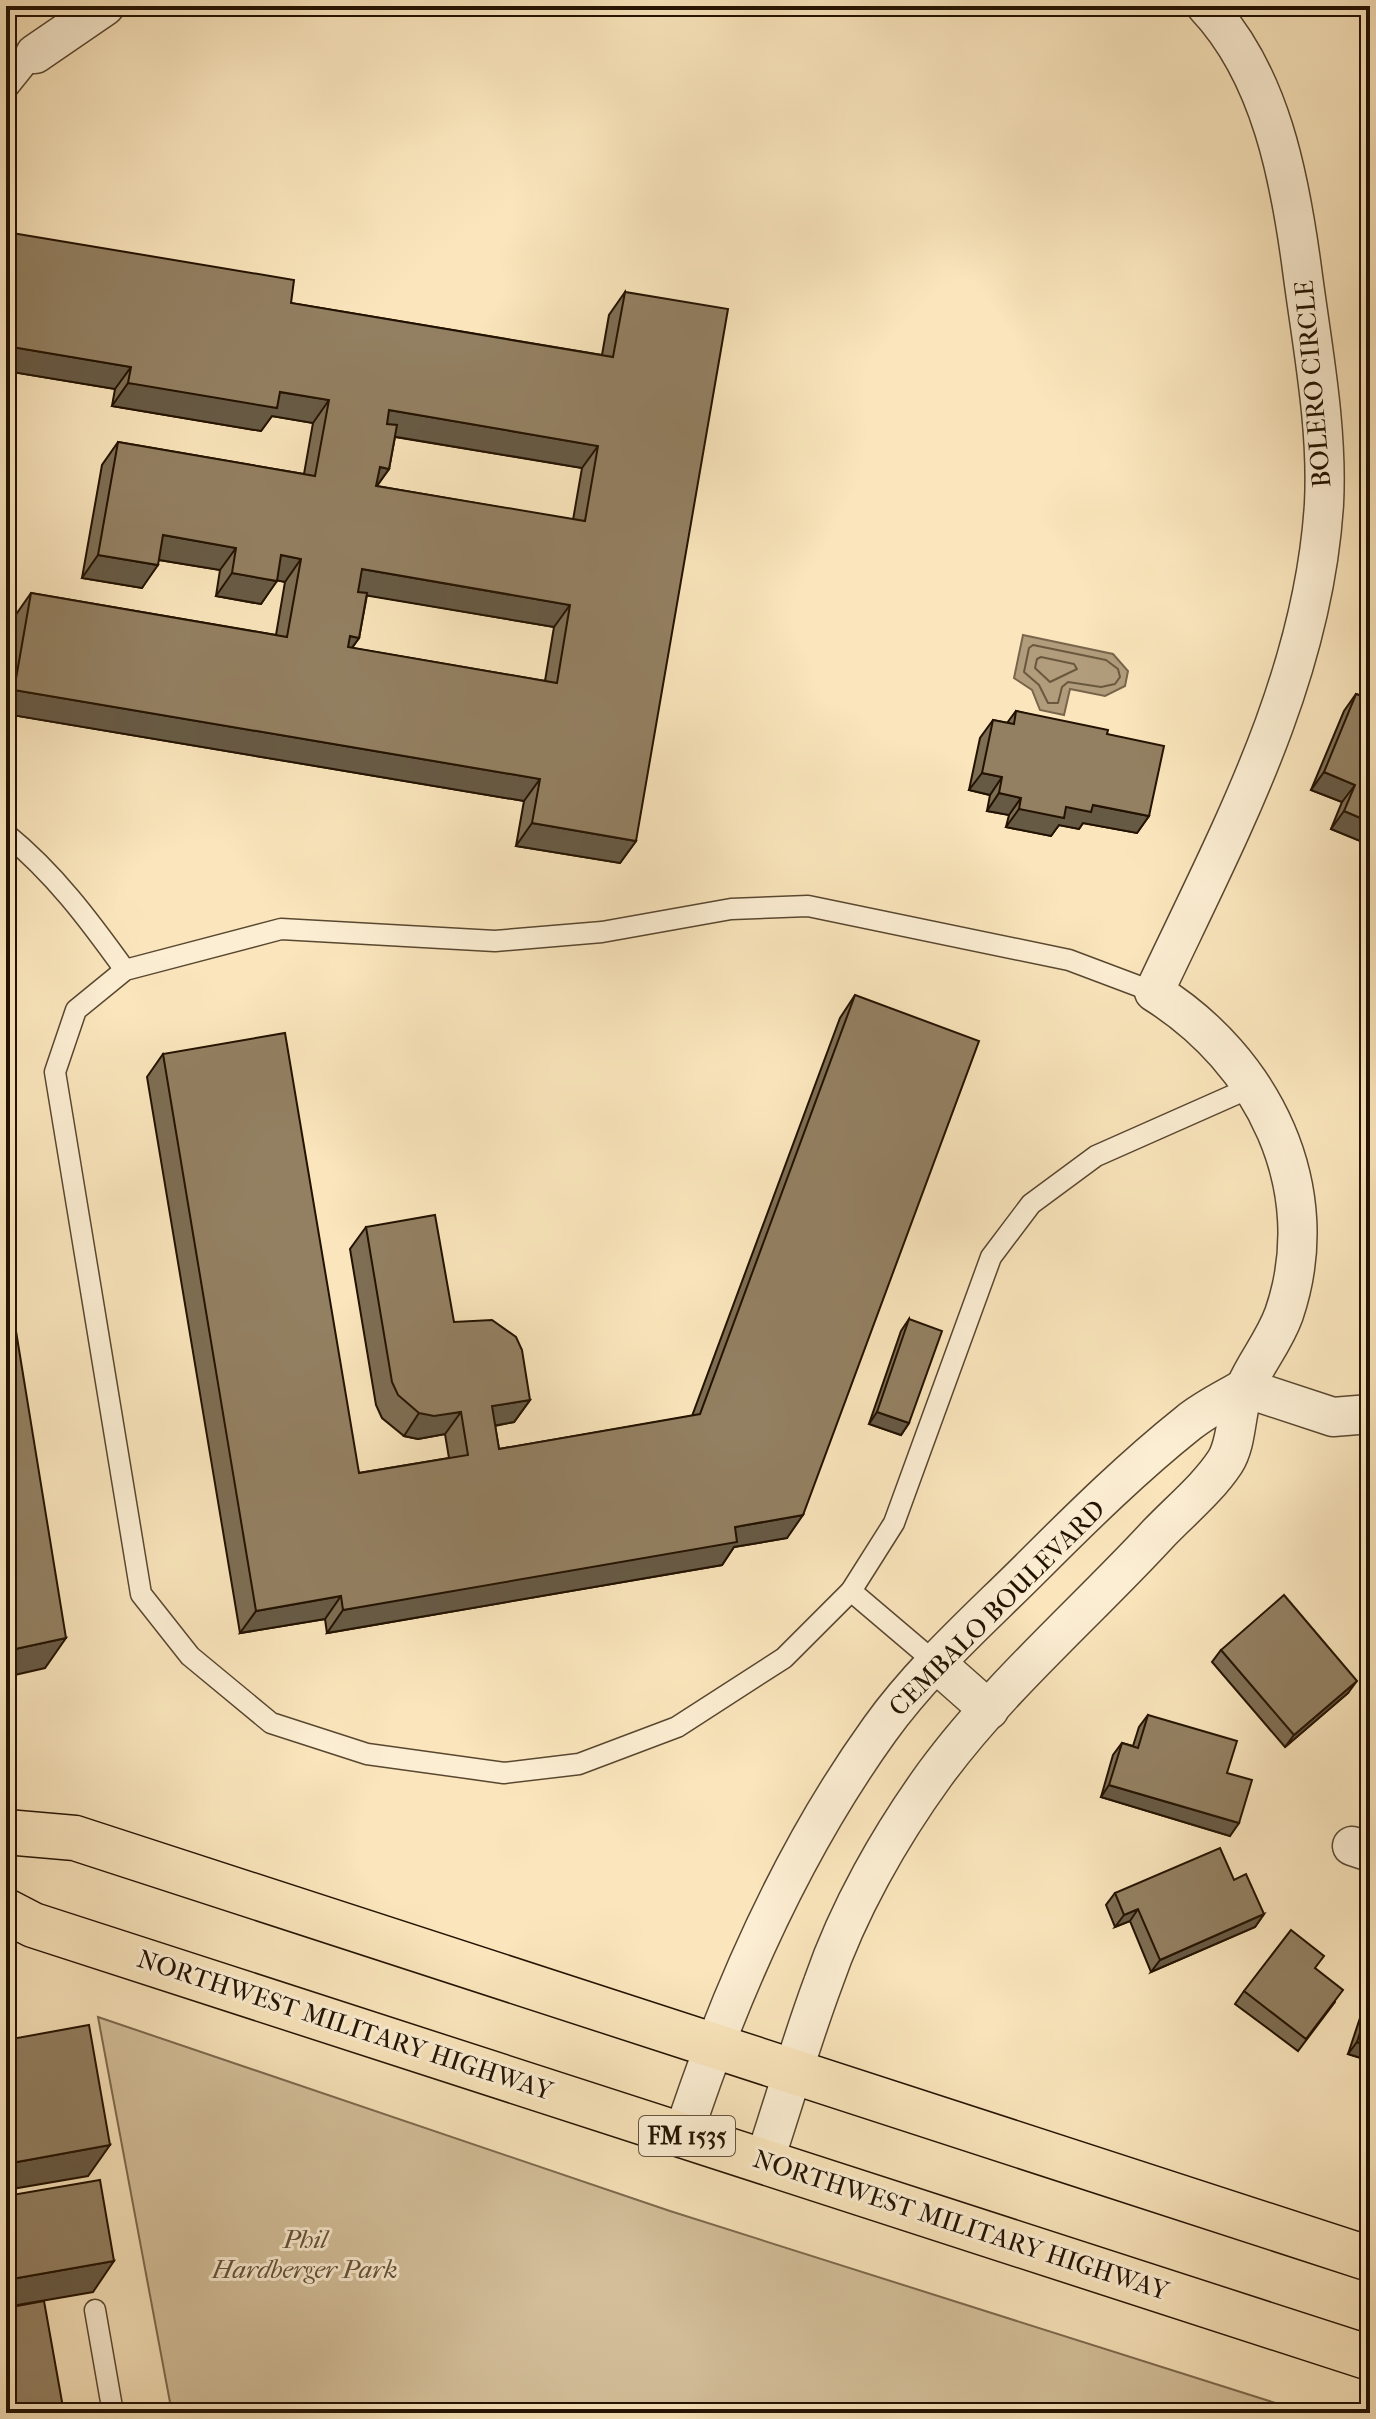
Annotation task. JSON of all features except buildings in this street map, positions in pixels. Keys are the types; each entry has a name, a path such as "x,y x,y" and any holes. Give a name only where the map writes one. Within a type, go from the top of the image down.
{"main road":[{"path":"6,1832 75,1838 1370,2259"},
{"name":"NORTHWEST MILITARY HIGHWAY","path":"6,1911 33,1925 1370,2358"}],"street":[{"path":"35,54 105,6"},
{"name":"BOLERO CIRCLE","path":"1154,992 1276,726 1293,674 1312,592 1324,503 1322,425 1291,188 1266,103 1220,20 1206,6"},
{"name":"CEMBALO BOULEVARD","path":"764,2162 823,1980 870,1878 935,1775 989,1710 1226,1460 1245,1388 1273,1343 1285,1311 1298,1248 1297,1199 1285,1148 1254,1086 1191,1015 1154,992"},
{"path":"1245,1388 1333,1417 1370,1414"},
{"name":"CEMBALO BOULEVARD","path":"683,2135 713,2043 770,1916 815,1830 881,1727 937,1664 1057,1542 1178,1432 1245,1388"},
{"path":"937,1664 989,1710"}],"lane":[{"path":"6,90 35,54"},
{"path":"6,834 32,855 76,902 125,970"},
{"path":"1154,992 1069,960 808,906 731,909 602,932 495,941 281,929 125,970 76,1010 55,1072 141,1594 190,1656 271,1723 367,1754 504,1773 579,1764 677,1727 784,1658 851,1591 894,1523 991,1257 1031,1204 1096,1156 1254,1086"},
{"path":"851,1591 937,1664"},
{"path":"95,2310 113,2413"}],"green space":[{"name":"Phil Hardberger Park","path":"98,2017 670,2211 1307,2413 172,2413"}],"water":[{"path":"1023,635 1113,654 1128,671 1125,686 1105,696 1070,689 1064,715 1040,710 1032,690 1014,678"}]}
